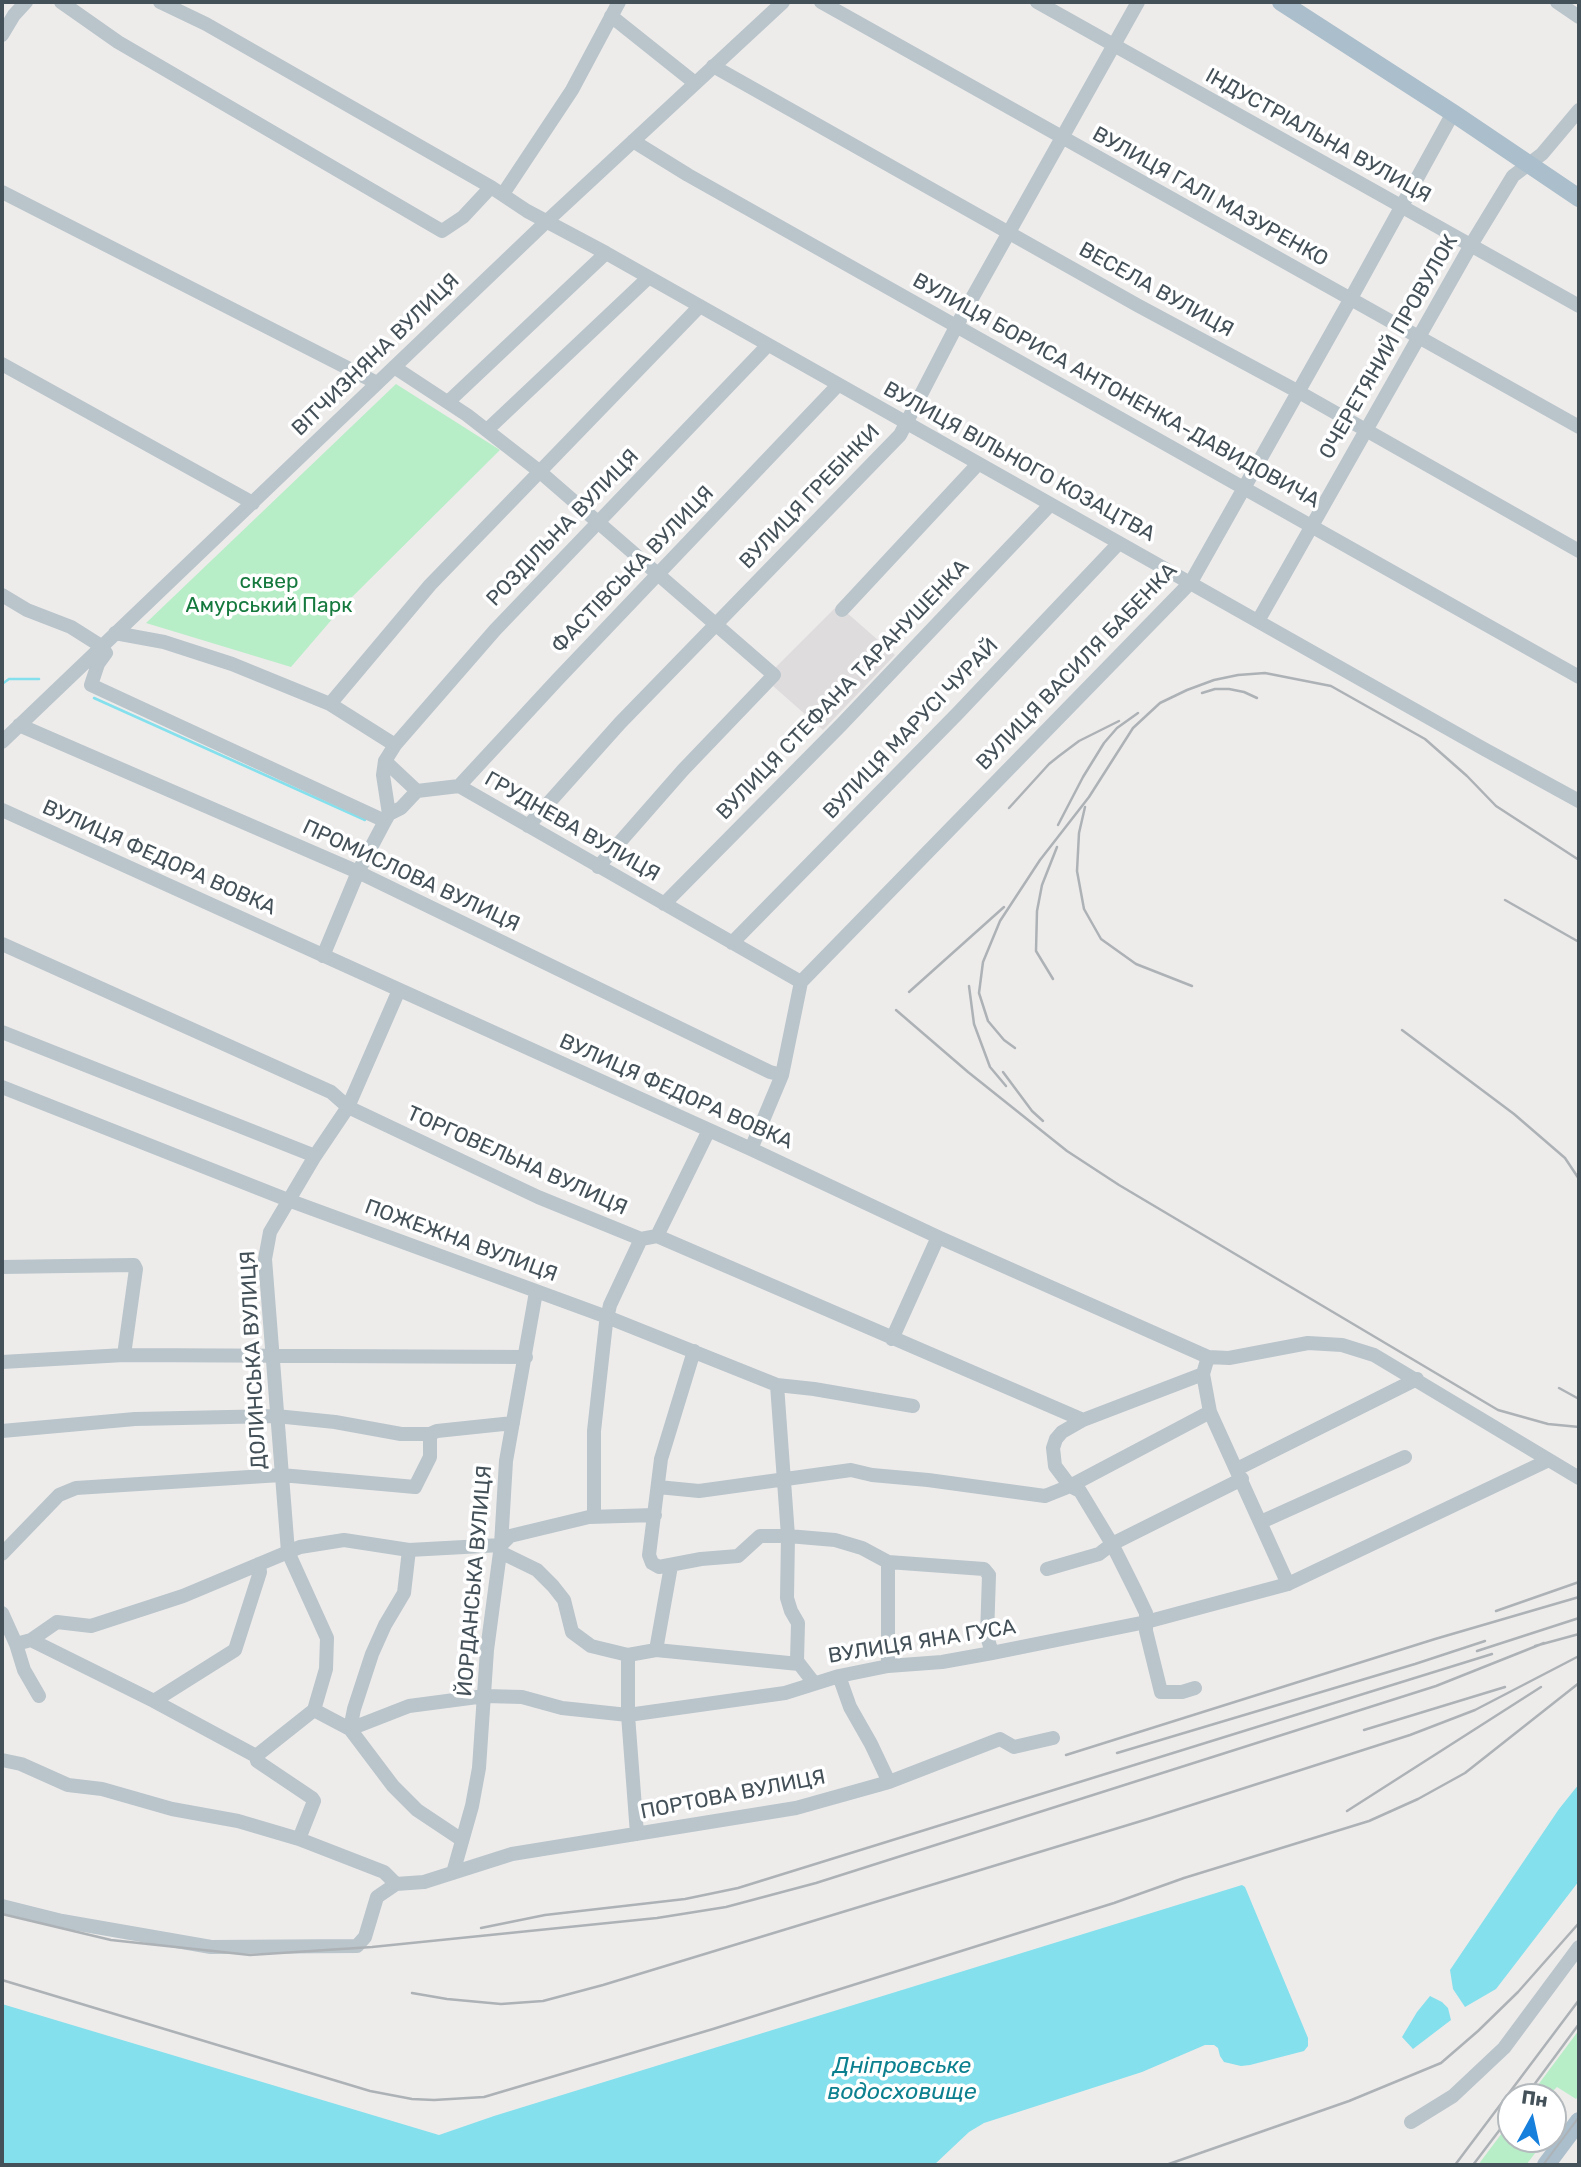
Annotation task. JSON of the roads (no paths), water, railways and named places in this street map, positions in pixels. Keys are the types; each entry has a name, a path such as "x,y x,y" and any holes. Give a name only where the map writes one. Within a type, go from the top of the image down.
{"main road":[{"path":"1281,2 1579,198"},
{"path":"1546,2165 1579,2121"}],"street":[{"path":"2,35 26,2"},
{"path":"61,2 129,49 442,230 463,218 497,190 572,90 619,2"},
{"name":"ВУЛИЦЯ ВІЛЬНОГО КОЗАЦТВА","path":"160,2 179,6 497,190 527,211 1579,801"},
{"name":"ВІТЧИЗНЯНА ВУЛИЦЯ","path":"2,742 547,221 783,2"},
{"name":"ВУЛИЦЯ ГАЛІ МАЗУРЕНКО","path":"821,2 1579,427"},
{"name":"ІНДУСТРІАЛЬНА ВУЛИЦЯ","path":"1037,2 1579,306"},
{"name":"ВУЛИЦЯ ГРЕБІНКИ","path":"528,826 620,723 900,435 957,325 1138,2"},
{"path":"1557,2 1579,17"},
{"path":"611,16 695,83"},
{"name":"ВЕСЕЛА ВУЛИЦЯ","path":"713,66 1579,551"},
{"name":"ОЧЕРЕТЯНИЙ ПРОВУЛОК","path":"1258,621 1418,337 1513,176 1542,154 1579,110"},
{"name":"ВУЛИЦЯ ВАСИЛЯ БАБЕНКА","path":"801,982 1191,582 1453,113"},
{"name":"ВУЛИЦЯ БОРИСА АНТОНЕНКА-ДАВИДОВИЧА","path":"633,141 699,181 1579,677"},
{"path":"2,192 377,383"},
{"path":"448,402 606,253"},
{"path":"487,430 648,278"},
{"path":"331,705 430,585 699,306"},
{"name":"РОЗДІЛЬНА ВУЛИЦЯ","path":"395,745 495,631 768,345"},
{"path":"2,364 253,503"},
{"path":"394,367 448,402 539,471 774,675 683,770 598,867"},
{"name":"ФАСТІВСЬКА ВУЛИЦЯ","path":"459,786 838,385"},
{"path":"842,610 978,464"},
{"name":"ВУЛИЦЯ СТЕФАНА ТАРАНУШЕНКА","path":"664,904 841,725 1051,505"},
{"name":"ВУЛИЦЯ МАРУСІ ЧУРАЙ","path":"732,943 958,713 1119,543"},
{"path":"2,595 27,610 71,627 101,646 106,653 98,664 91,685 387,817"},
{"path":"115,634 164,642 232,664 331,705 395,745 385,761 383,775 387,817"},
{"name":"ПРОМИСЛОВА ВУЛИЦЯ","path":"19,725 358,872 770,1072 782,1074"},
{"path":"323,956 358,872 387,817 401,808 417,791 385,761"},
{"name":"ГРУДНЕВА ВУЛИЦЯ","path":"417,791 459,786 801,982"},
{"name":"ВУЛИЦЯ ФЕДОРА ВОВКА","path":"2,810 751,1149 938,1237 1208,1357 1229,1358 1308,1343 1342,1345 1374,1355 1417,1379"},
{"name":"ТОРГОВЕЛЬНА ВУЛИЦЯ","path":"2,944 331,1093 348,1107 538,1197 641,1239 657,1236"},
{"path":"751,1149 782,1074 801,982"},
{"name":"ДОЛИНСЬКА ВУЛИЦЯ","path":"314,1710 326,1669 327,1638 288,1552 265,1259 270,1232 348,1107 399,990"},
{"path":"2,1032 316,1156"},
{"name":"ПОЖЕЖНА ВУЛИЦЯ","path":"2,1087 288,1200 607,1317 777,1385 913,1406"},
{"path":"709,1130 657,1236 1083,1420"},
{"path":"892,1339 938,1237"},
{"path":"594,1517 594,1431 607,1317 641,1239"},
{"path":"2,1267 134,1265 124,1355"},
{"name":"ЙОРДАНСЬКА ВУЛИЦЯ","path":"453,1872 472,1806 479,1768 487,1650 501,1548 506,1461 536,1292"},
{"path":"694,1351 661,1459 650,1559 659,1567 701,1559 738,1556 760,1536 788,1536 835,1540 862,1548 888,1562 984,1569 989,1578 987,1636 992,1653"},
{"path":"2,1362 124,1355 526,1357"},
{"path":"1208,1357 1203,1374 1210,1412 1288,1584"},
{"path":"1195,1688 1182,1692 1161,1692 1146,1631 1146,1613 1112,1544 1080,1491 1070,1486 1055,1466 1053,1448 1062,1432 1083,1420 1203,1374"},
{"path":"1047,1569 1100,1554 1112,1544 1417,1379 1579,1478"},
{"path":"777,1385 788,1536 787,1598 798,1623 799,1664 814,1683"},
{"path":"658,1487 699,1490 851,1470 872,1475 1045,1496 1070,1486 1210,1412"},
{"path":"2,1431 135,1419 276,1416 335,1422 401,1434 430,1434 513,1423"},
{"path":"2,1554 59,1495 76,1488 281,1475 415,1487 430,1457 430,1434"},
{"path":"1261,1522 1405,1457"},
{"name":"ВУЛИЦЯ ЯНА ГУСА","path":"350,1729 409,1706 485,1696 522,1697 562,1708 628,1715 785,1693 839,1675 888,1666 942,1662 1146,1622 1288,1584 1549,1460"},
{"path":"501,1548 510,1536 594,1517 655,1516"},
{"path":"16,1644 31,1640 58,1622 91,1626 183,1596 300,1547 344,1539 409,1550 501,1548 537,1570 553,1586 564,1600 572,1632 592,1646 628,1655 656,1650 799,1664"},
{"path":"350,1729 372,1654 404,1593 409,1550"},
{"path":"888,1562 888,1666"},
{"path":"154,1701 235,1650 260,1572 259,1564"},
{"path":"656,1650 671,1566"},
{"path":"2,1613 24,1670 39,1696"},
{"path":"31,1640 154,1701 256,1756 257,1761 314,1801 299,1839"},
{"path":"628,1655 628,1715 637,1834"},
{"path":"839,1675 850,1707 890,1782"},
{"path":"256,1756 314,1710 350,1729 393,1786 417,1810 462,1840"},
{"name":"ПОРТОВА ВУЛИЦЯ","path":"396,1884 424,1882 512,1854 796,1808 890,1782 1000,1739 1014,1747 1053,1738"},
{"path":"2,1760 21,1764 68,1785 102,1789 172,1808 238,1821 299,1839 384,1872 396,1884 377,1898 365,1937 357,1946 212,1947 62,1921 2,1906"},
{"path":"1411,2122 1453,2096 1504,2048 1579,1947"}],"water":[{"path":"1579,1784 1579,1881 1496,1989 1465,2007 1453,1989 1450,1970 1559,1809"},
{"name":"Дніпровське водосховище","path":"1242,1885 1308,2038 1308,2046 1304,2051 1241,2066 1224,2062 1218,2048 1205,2045 1142,2072 984,2123 969,2132 934,2165 2,2165 2,2004 439,2135"},
{"path":"1430,1996 1448,2008 1451,2020 1413,2049 1402,2037"}],"waterway":[{"path":"2,684 9,679 39,679"},
{"path":"94,698 365,820"}],"tram line":[{"path":"1543,2165 1579,2117"}],"railway":[{"path":"1015,1048 1004,1040 988,1021 979,993 983,962 1000,921 1040,860 1089,797 1133,728 1160,703 1214,680 1265,673 1331,686 1425,739 1496,806 1579,860"},
{"path":"1202,693 1229,689 1257,698"},
{"path":"1058,825 1104,743 1117,728 1138,713"},
{"path":"1009,808 1059,756 1079,741 1119,721"},
{"path":"1085,807 1079,833 1077,871 1084,909 1101,939 1136,964 1192,986"},
{"path":"1053,979 1036,951 1037,911 1042,885 1057,847"},
{"path":"1505,900 1579,942"},
{"path":"909,992 1004,907"},
{"path":"969,986 974,1024 990,1067 1006,1086"},
{"path":"896,1010 1067,1151 1119,1185 1498,1410 1548,1424 1579,1427"},
{"path":"1402,1030 1514,1114 1565,1158 1579,1179"},
{"path":"1003,1072 1032,1111 1043,1121"},
{"path":"1559,1388 1579,1399"},
{"path":"1496,1611 1579,1582"},
{"path":"1066,1755 1435,1639 1579,1597"},
{"path":"1477,1651 1579,1618"},
{"path":"1535,1646 1579,1634"},
{"path":"1117,1753 1485,1641"},
{"path":"2,1914 111,1940 250,1955 372,1947 657,1918 726,1907 816,1883 1436,1686 1544,1643"},
{"path":"481,1928 545,1915 685,1899 738,1888 1492,1654"},
{"path":"412,1993 501,2004 543,2001 603,1985 1151,1818 1410,1735 1475,1710 1579,1656"},
{"path":"2,1980 370,2091 412,2099 484,2097 713,2029 1369,1821 1418,1799 1465,1773 1579,1683"},
{"path":"1364,1730 1505,1687"},
{"path":"1347,1811 1541,1687"},
{"path":"1166,2165 1349,2101 1441,2063 1518,1992 1579,1923"},
{"path":"1455,2165 1579,2000"},
{"path":"1535,2083 1579,2024"},
{"path":"1473,2165 1497,2133"}],"park label":[{"name":"сквер Амурський Парк","path":"269,594"}]}
